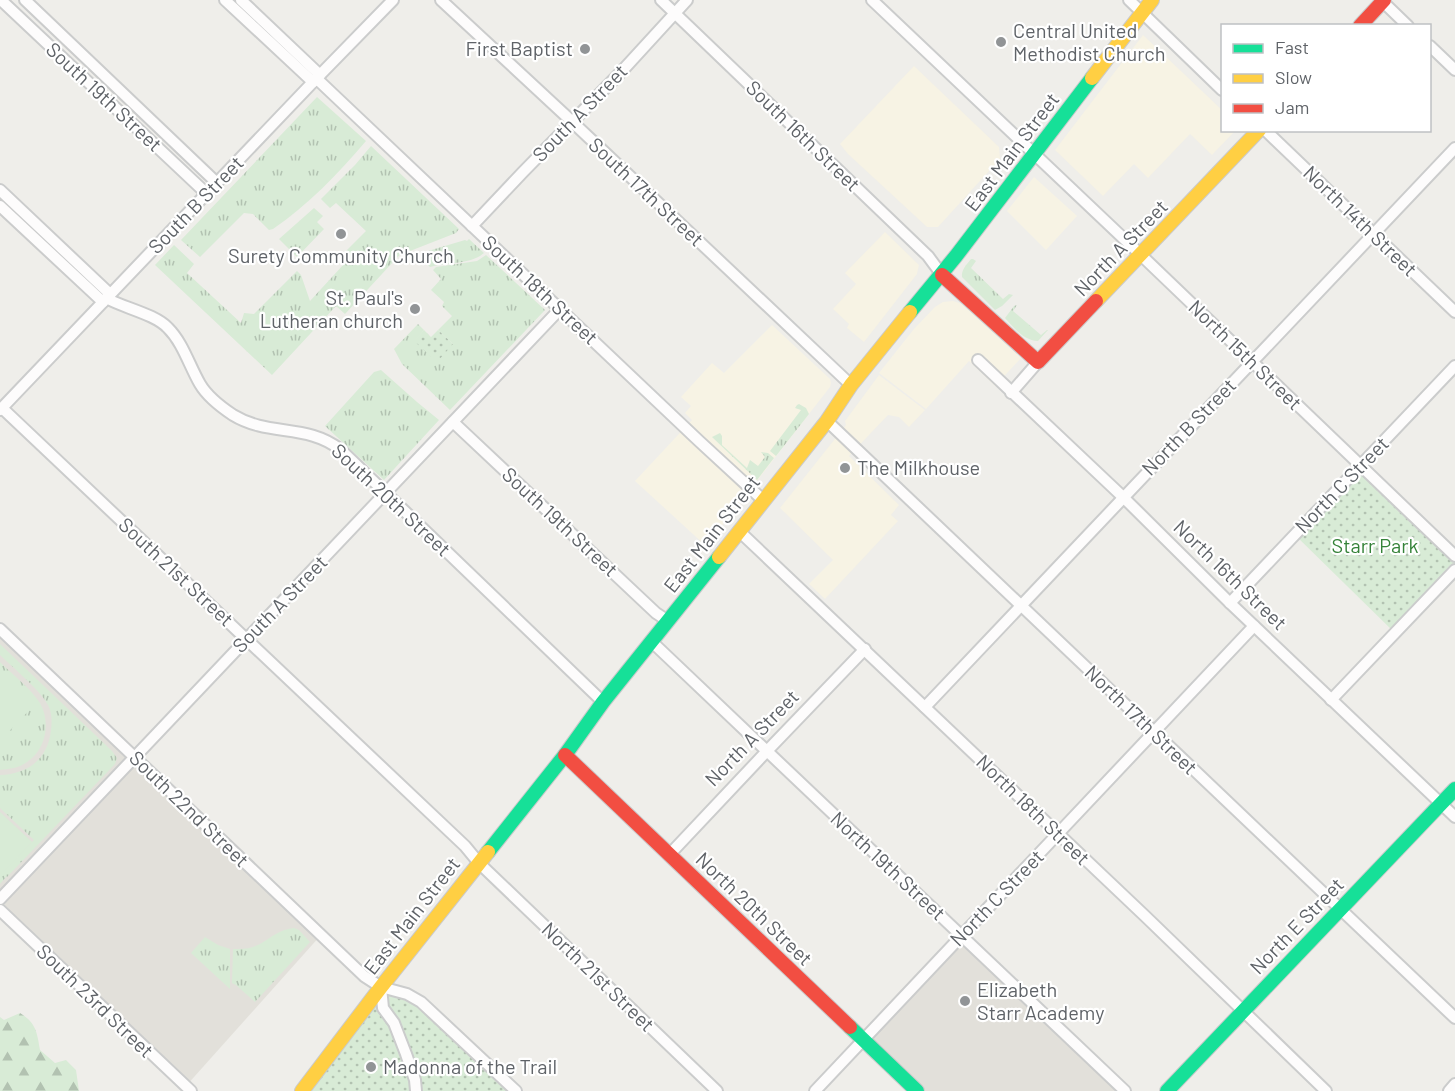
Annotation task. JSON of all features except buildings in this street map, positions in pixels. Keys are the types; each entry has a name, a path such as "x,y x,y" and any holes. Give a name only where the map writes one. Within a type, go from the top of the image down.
{"main road":[{"name":"East Main Street","path":"302,1091 478,863 565,755 603,702 942,274 1152,0"},
{"path":"1362,24 1382,0"},
{"name":"North A Street","path":"1038,362 1257,132"},
{"path":"942,274 1038,362"},
{"name":"North 20th Street","path":"565,755 917,1091"},
{"name":"North E Street","path":"1167,1091 1455,789"}],"street":[{"name":"South 19th Street","path":"1,0 207,194"},
{"name":"South 19th Street","path":"25,0 217,183"},
{"name":"South 18th Street","path":"225,0 317,79"},
{"name":"South 18th Street","path":"241,0 317,79 764,500"},
{"name":"South B Street","path":"2,405 393,0"},
{"name":"South 17th Street","path":"441,0 851,386"},
{"name":"South 16th Street","path":"662,0 926,253 942,274"},
{"name":"South A Street","path":"472,226 622,71 687,0"},
{"name":"North 15th Street","path":"872,0 1455,556"},
{"path":"1129,0 1221,89"},
{"path":"1382,0 1406,24"},
{"path":"1431,47 1455,70"},
{"name":"North 14th Street","path":"1267,132 1455,312"},
{"name":"North B Street","path":"925,706 1455,148"},
{"name":"South 20th Street","path":"0,190 106,298"},
{"name":"South 20th Street","path":"0,206 106,298 165,325 179,342 201,385 232,414 267,428 318,436 341,450 603,702"},
{"name":"South A Street","path":"0,899 560,309"},
{"name":"North 16th Street","path":"978,360 1455,817"},
{"name":"North A Street","path":"1011,393 1038,362"},
{"name":"North C Street","path":"1230,603 1455,366"},
{"name":"South 21st Street","path":"2,405 465,846 478,863"},
{"name":"North 17th Street","path":"827,421 1455,1018"},
{"name":"South 19th Street","path":"453,422 656,613 668,621"},
{"name":"North 18th Street","path":"739,531 1326,1091"},
{"path":"1332,700 1455,570"},
{"name":"North C Street","path":"815,1091 1254,626"},
{"name":"South 22nd Street","path":"0,629 364,976 381,987 407,994 420,1002 516,1091"},
{"name":"North 19th Street","path":"651,641 1125,1091"},
{"name":"North A Street","path":"669,855 864,650"},
{"name":"North 21st Street","path":"478,863 717,1091"},
{"name":"South 23rd Street","path":"0,909 192,1091"},
{"path":"381,987 383,1008 397,1030 415,1080 416,1091"},
{"path":"1449,1091 1455,1084"}],"shaded area":[{"path":"1143,35 1221,109 1221,132 1234,132 1212,155 1190,134 1148,178 1134,164 1103,196 1055,150"},
{"path":"914,66 999,147 1000,159 938,227 927,227 840,144"},
{"path":"1034,177 1077,216 1046,250 1007,211"},
{"path":"885,232 919,265 917,274 864,342 847,328 849,324 833,309 856,284 845,273"},
{"path":"953,301 962,304 1021,358 995,386 969,361 926,409 879,373 935,307 943,302"},
{"path":"772,325 830,379 830,387 706,546 635,481 692,420 685,413 691,406 681,397 712,363 724,373"},
{"path":"879,375 925,410 909,427 899,417 888,415 849,456 899,505 891,515 898,521 825,599 809,584 833,560 780,508 846,425 845,421"},
{"path":"0,629 321,935 186,1086 0,910"},
{"name":"Elizabeth Starr Academy","path":"961,935 1125,1091 917,1091 863,1040"}],"green space":[{"path":"317,97 366,141 322,188 273,229 269,230 253,214 244,213 200,257 181,240"},
{"path":"371,146 459,229 456,233 410,251 406,248 345,314 336,306 272,375 155,265 174,245 194,264 187,273 241,323 244,313 254,314 297,271 301,275 310,301 344,264 339,258 366,231 336,203 330,208 321,199"},
{"path":"314,208 323,216 317,222 324,229 297,257 279,239"},
{"path":"469,239 484,253 472,260 430,267 421,258 428,251"},
{"path":"486,255 545,310 450,410 402,364 394,349 418,324 424,330 415,341 453,344 438,330 452,316 442,306 444,302 431,290 441,279 433,270 436,267 477,261"},
{"path":"971,259 976,261 971,268 1003,299 1009,294 1013,295 995,310 962,277 963,270"},
{"path":"1017,305 1013,311 1041,335 1048,330 1038,341 1023,336 1005,318"},
{"path":"424,330 431,337 438,330 453,344 437,362 414,341"},
{"path":"381,370 439,420 384,480 325,426 374,372"},
{"path":"799,404 806,408 809,414 776,456 770,451 801,410 795,408"},
{"path":"720,433 722,445 747,468 750,460 758,466 765,457 761,452 768,453 774,458 757,480 712,437"},
{"name":"Starr Park","path":"1361,465 1455,556 1455,570 1395,633 1295,535"},
{"path":"0,644 117,758 115,764 7,877 5,876 0,884 0,872 2,873 34,840 0,808 0,775 19,772 41,757 49,740 52,721 50,710 34,687 0,655"},
{"path":"0,662 36,697 43,710 46,727 39,750 33,757 21,766 0,770"},
{"path":"0,671 35,704 0,741"},
{"path":"0,812 32,842 2,874 0,872"},
{"path":"294,928 310,942 255,1002 232,983 233,949 253,947 282,931"},
{"path":"205,937 230,949 230,989 191,953"},
{"path":"381,987 407,994 516,1091 302,1091"},
{"path":"20,1013 35,1028 40,1050 55,1063 66,1060 76,1070 79,1091 0,1091 0,1017 4,1020"}],"traffic: fast":[{"path":"910,312 956,256 1092,78"},
{"path":"488,852 565,755 603,702 719,557"},
{"path":"1167,1091 1455,789"},
{"path":"850,1027 917,1091"}],"traffic: slow":[{"path":"1092,78 1152,0"},
{"path":"1096,301 1257,132"},
{"path":"719,557 910,312"},
{"path":"302,1091 488,852"}],"traffic: jam":[{"path":"1362,24 1384,0"},
{"path":"942,275 1038,362 1096,301"},
{"path":"565,755 850,1027"}],"place":[{"name":"Central United Methodist Church","path":"1001,42"},
{"name":"First Baptist","path":"585,49"},
{"name":"Surety Community Church","path":"341,234"},
{"name":"St. Paul's Lutheran church","path":"415,309"},
{"name":"The Milkhouse","path":"845,468"},
{"name":"Elizabeth Starr Academy","path":"965,1001"},
{"name":"Madonna of the Trail","path":"371,1067"}]}
